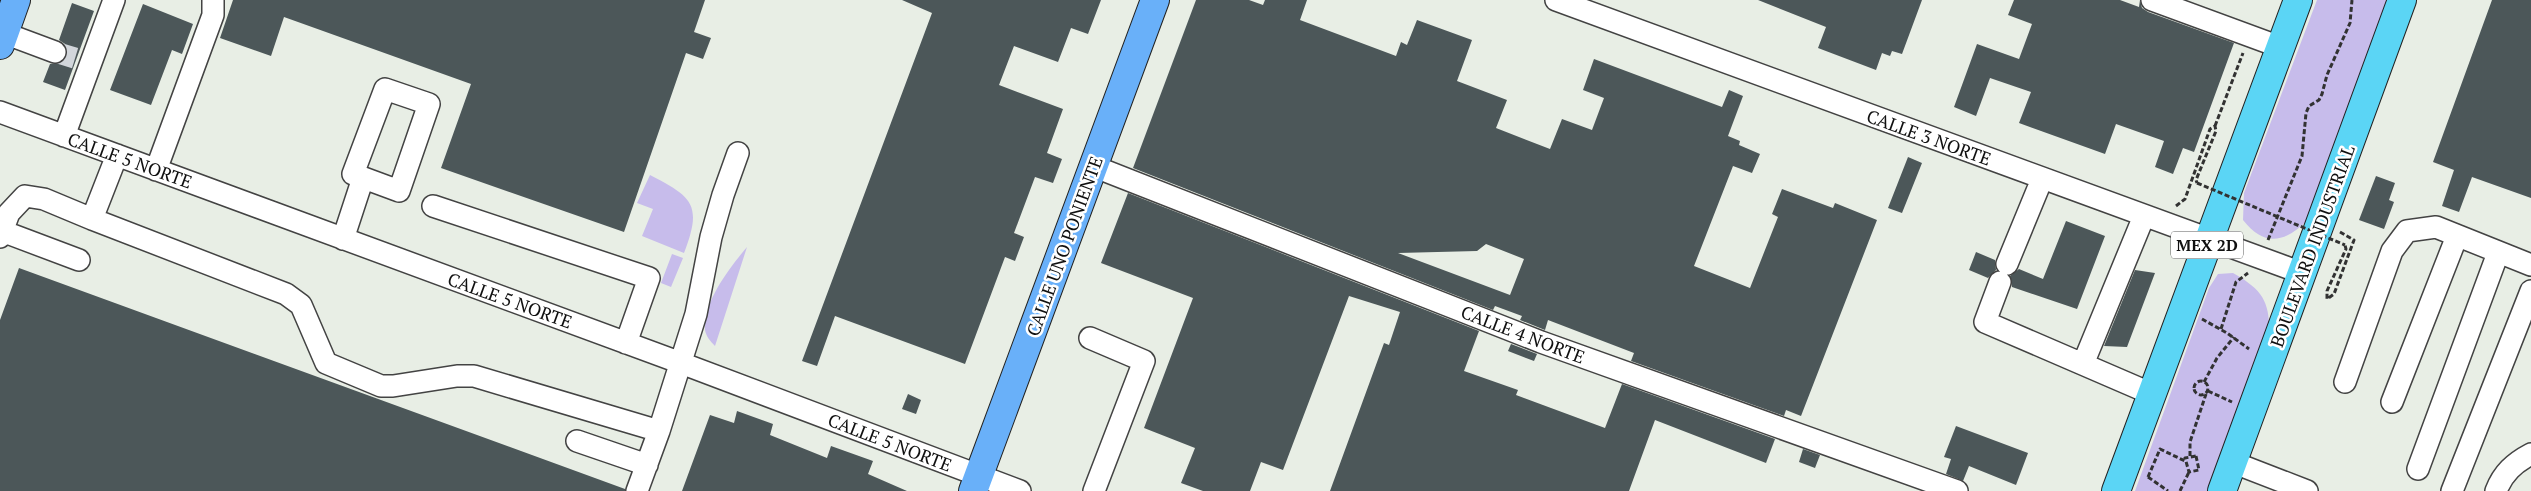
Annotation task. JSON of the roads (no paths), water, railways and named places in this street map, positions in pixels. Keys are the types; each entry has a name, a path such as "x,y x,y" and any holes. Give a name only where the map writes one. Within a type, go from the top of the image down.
{"highway":[{"name":"MEX 2D","path":"2116,491 2298,0"},
{"name":"BOULEVARD INDUSTRIAL","path":"2222,491 2402,0"}],"main road":[{"path":"2,39 16,0"},
{"name":"CALLE UNO PONIENTE","path":"976,484 1155,0"}],"street":[{"path":"64,136 84,62 114,0"},
{"path":"156,170 213,15 213,0"},
{"name":"CALLE 3 NORTE","path":"1556,0 2302,273"},
{"path":"2152,0 2280,47"},
{"path":"2,39 55,52"},
{"path":"385,89 429,104 399,191 363,178 353,174 385,89"},
{"name":"CALLE 5 NORTE","path":"0,112 681,362 976,484 1020,491"},
{"path":"637,491 659,431 696,314 711,237 738,153"},
{"path":"92,219 117,156"},
{"name":"CALLE 4 NORTE","path":"1093,166 1541,342 1957,491"},
{"path":"342,239 363,178"},
{"path":"2042,179 1984,322 2152,394"},
{"path":"79,260 1,234 10,213 25,196 44,199 286,294 301,305 326,363 381,386 393,386 457,376 474,376 659,431"},
{"path":"433,206 649,278 626,342"},
{"path":"2083,364 2144,216"},
{"path":"2345,382 2392,251 2407,231 2436,227 2531,265"},
{"path":"2392,402 2457,236"},
{"path":"2418,469 2498,253"},
{"path":"2452,491 2531,292"},
{"path":"1090,338 1144,361 1094,491"},
{"path":"577,440 647,465"},
{"path":"2496,491 2507,472 2518,461 2531,454"},
{"path":"2232,462 2307,491"}],"tunnel":[{"path":"55,52 78,59"}]}
